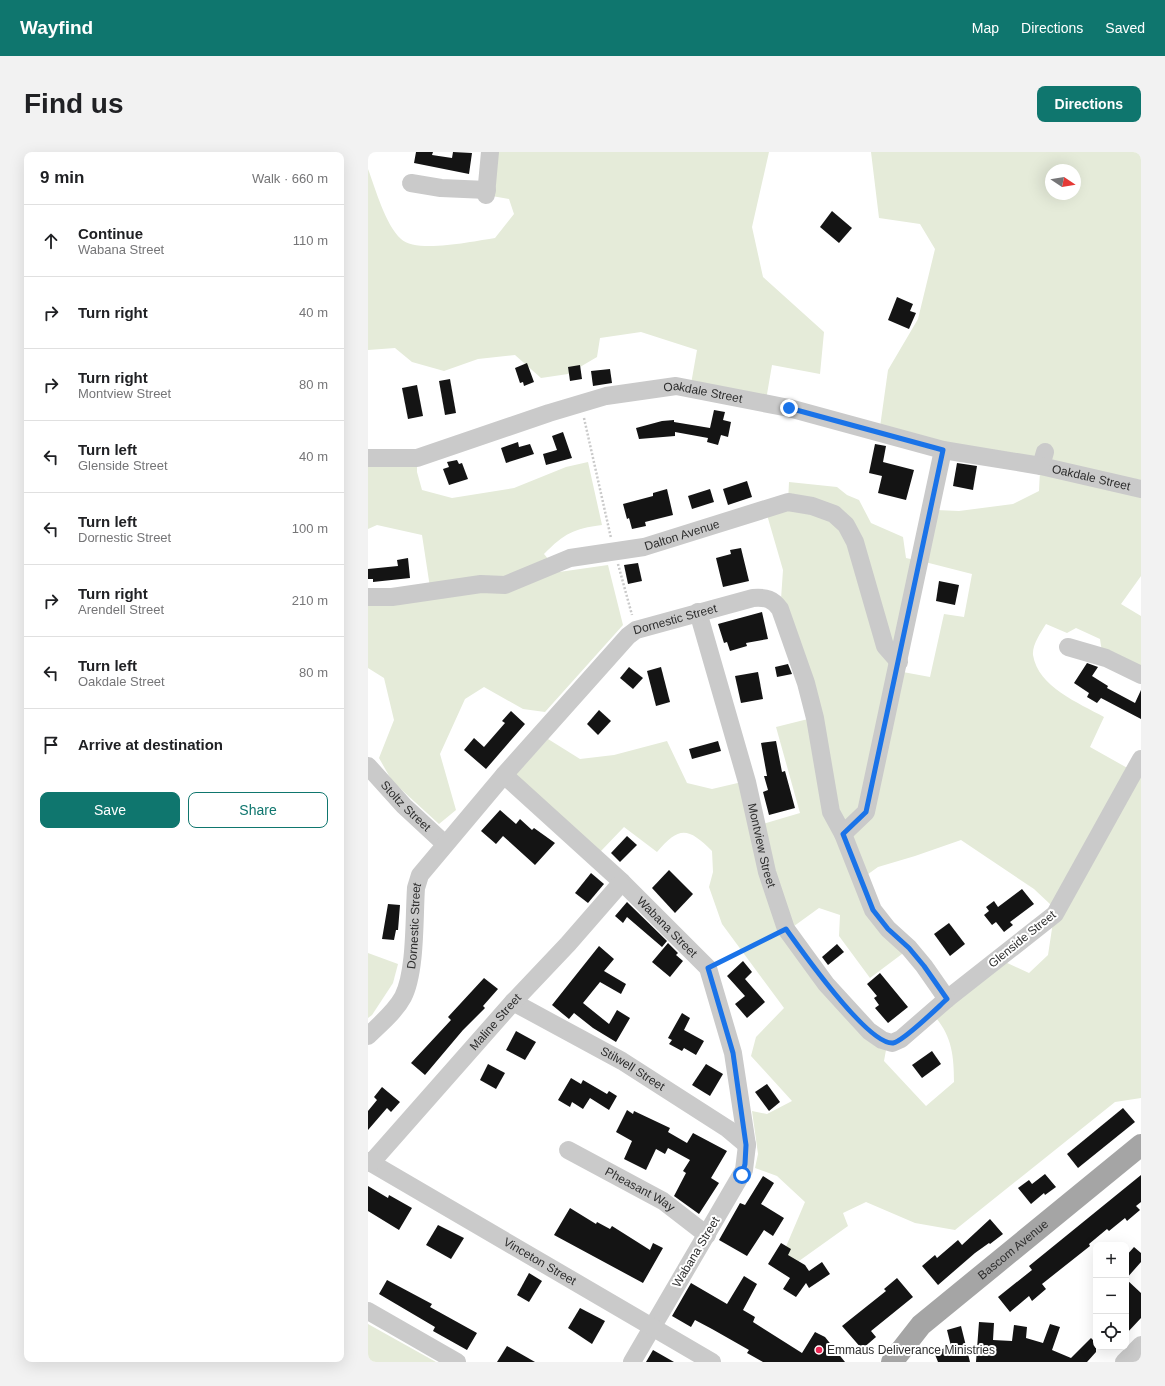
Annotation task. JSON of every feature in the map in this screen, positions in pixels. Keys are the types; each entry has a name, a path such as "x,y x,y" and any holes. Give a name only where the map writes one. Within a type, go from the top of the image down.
{"main road":[{"name":"Bascom Avenue","path":"892,1362 921,1325 1141,1144"}],"street":[{"path":"411,183 441,188 486,192 490,152"},
{"name":"Oakdale Street","path":"368,458 417,458 549,412 606,396 676,386 789,408 943,450 1043,459 1141,490"},
{"path":"843,834 866,812 943,450"},
{"name":"Dalton Avenue","path":"368,597 392,597 481,584 505,584 570,558 644,547 788,502 812,506 834,514 846,525 855,542 885,646 899,662"},
{"name":"Dornestic Street","path":"368,1036 397,1006 407,988 411,970 416,883 422,871 504,775 628,636 636,630 698,612 758,598 770,599 780,609 808,690 815,718 831,812 843,834 873,910 888,929 909,948 924,966 947,999"},
{"name":"Montview Street","path":"698,612 747,782 767,872 786,929 804,955 832,990 869,1031 889,1043"},
{"path":"1068,647 1106,658 1141,675"},
{"name":"Glenside Street","path":"889,1043 902,1039 947,999 1055,914 1141,759"},
{"name":"Stoltz Street","path":"368,766 404,806 445,844"},
{"name":"Wabana Street","path":"504,775 622,882 708,968 733,1053 746,1145 745,1164 742,1175 632,1362"},
{"name":"Maline Street","path":"370,1162 513,1002 568,944 622,882"},
{"name":"Stilwell Street","path":"513,1002 622,1061 728,1129 746,1145"},
{"name":"Pheasant Way","path":"568,1150 663,1201 707,1235"},
{"name":"Vinceton Street","path":"370,1162 712,1362"},
{"path":"368,1312 457,1362"},
{"path":"1124,1362 1141,1344"}],"path":[{"path":"583,414 614,551 636,630"},
{"path":"708,968 786,929"}],"green space":[{"path":"481,152 769,152 752,227 763,277 824,332 820,374 772,365 766,400 691,384 697,350 641,332 600,338 597,357 568,374 541,378 515,355 478,359 444,371 412,362 395,348 368,350 368,169 390,225 401,239 419,246 460,244 495,238 514,214 509,199 486,195"},
{"path":"871,152 1141,152 1141,480 944,444 880,427 888,370 918,319 935,249 920,224 879,218"},
{"path":"417,452 417,472 422,490 452,498 514,488 566,467 588,462 602,525 576,530 570,533 558,541 544,554 559,572 608,565 623,625 545,712 523,709 484,687 465,699 440,754 456,810 439,824 392,781 379,758 394,720 384,678 368,668 368,600 431,594 422,535 377,525 368,529 368,453"},
{"path":"1040,471 1141,494 1141,576 1121,604 1141,616 1141,667 1102,652 1100,639 1076,628 1067,633 1046,624 1037,639 1033,651 1036,666 1051,685 1072,700 1104,717 1090,747 1131,770 1051,905 1034,889 961,840 878,867 857,882 906,951 870,978 839,936 840,915 819,908 790,929 886,1050 884,1061 926,1106 954,1082 953,1056 949,1040 946,1032 936,1018 1003,961 1029,973 1048,955 1053,922 1141,771 1141,1098 1115,1102 955,1230 915,1223 866,1202 843,1213 848,1226 792,1266 782,1256 805,1202 777,1176 755,1168 758,1154 752,1111 767,1114 792,1101 751,1056 756,1037 784,1008 722,924 709,887 713,872 712,851 696,837 684,833 678,834 672,838 657,852 624,827 600,852 513,777 548,739 580,759 614,755 667,741 687,783 712,789 742,782 753,827 800,813 776,727 820,716 781,599 783,570 765,508 788,502 789,482 837,487 847,495 859,500 871,523 903,537 906,558 915,560 892,670 930,677 944,614 964,617 972,574 925,562 936,510 959,511 1013,504 1039,491"},
{"path":"368,953 398,964 393,983 372,1015 368,1018"},
{"path":"368,1324 436,1362 368,1362"}],"building":[{"path":"416,152 433,152 432,155 452,158 453,152 472,153 469,174 414,163"},
{"path":"832,211 852,228 839,243 820,227"},
{"path":"897,297 913,304 910,311 916,313 909,329 888,320"},
{"path":"527,363 534,382 524,386 523,382 520,383 515,368"},
{"path":"580,365 582,379 570,381 568,367"},
{"path":"610,369 612,383 593,386 591,371"},
{"path":"450,379 456,413 445,415 439,381"},
{"path":"417,385 423,416 408,419 402,388"},
{"path":"714,410 725,412 723,420 731,422 728,437 721,435 718,445 707,442 708,438 675,432 675,436 639,439 636,428 662,421 674,420 674,422 710,428"},
{"path":"563,432 572,458 546,465 543,454 557,450 552,436"},
{"path":"518,442 519,447 530,444 534,454 506,463 501,448"},
{"path":"875,444 886,446 883,462 914,470 906,500 878,493 882,476 869,473"},
{"path":"457,460 459,464 462,463 468,479 449,485 443,469 449,467 447,462"},
{"path":"957,463 977,466 973,490 953,486"},
{"path":"747,481 752,497 728,505 723,489"},
{"path":"667,489 673,515 645,522 646,526 632,529 629,518 627,519 623,504 653,496 653,493"},
{"path":"710,489 714,502 692,509 688,496"},
{"path":"741,548 749,581 723,587 716,558 731,554 730,550"},
{"path":"408,558 410,578 373,582 373,579 368,579 368,569 398,566 397,560"},
{"path":"638,563 642,581 628,584 624,565"},
{"path":"939,581 959,585 955,605 936,601"},
{"path":"762,612 768,639 746,643 747,646 730,651 727,642 724,643 718,624"},
{"path":"1087,663 1098,667 1092,676 1108,686 1107,688 1135,703 1141,690 1141,719 1101,698 1097,703 1087,697 1089,693 1074,683"},
{"path":"788,664 792,674 777,677 775,667"},
{"path":"629,667 643,678 633,689 620,678"},
{"path":"661,667 670,702 656,706 647,671"},
{"path":"758,672 763,699 741,703 735,676"},
{"path":"599,710 611,721 598,735 587,724"},
{"path":"511,711 525,724 486,769 464,750 474,738 484,747 505,723 502,721"},
{"path":"718,741 721,751 692,759 689,749"},
{"path":"776,741 782,772 785,771 795,808 769,815 763,792 768,790 764,776 767,776 761,743"},
{"path":"500,810 516,824 520,819 532,830 534,828 555,843 535,865 503,836 496,844 481,831"},
{"path":"627,836 637,845 620,862 611,853"},
{"path":"669,870 693,894 675,913 652,888"},
{"path":"591,873 604,884 588,903 575,893"},
{"path":"1022,889 1034,904 1010,922 1013,925 1004,932 996,922 992,925 984,915 989,911 986,907 994,901 998,907"},
{"path":"627,902 667,941 662,947 627,917 623,923 615,916"},
{"path":"388,904 400,905 398,930 396,930 394,940 382,939"},
{"path":"949,923 965,944 950,956 934,934"},
{"path":"668,943 678,953 676,955 683,961 670,977 652,962"},
{"path":"837,944 844,952 828,965 822,957"},
{"path":"599,946 614,959 604,971 626,984 621,994 600,982 583,1003 609,1024 617,1010 630,1018 616,1042 593,1028 574,1013 569,1019 552,1005"},
{"path":"743,961 752,972 745,979 765,1002 747,1018 735,1004 745,996 727,976"},
{"path":"880,973 908,1007 888,1023 875,1008 879,1005 874,998 877,996 867,984"},
{"path":"484,978 498,989 483,1006 485,1008 463,1030 425,1075 411,1063 451,1020 448,1017"},
{"path":"682,1013 690,1018 684,1030 704,1041 696,1055 684,1048 682,1051 669,1044 672,1040 668,1038"},
{"path":"516,1031 536,1042 525,1060 506,1050"},
{"path":"932,1051 941,1064 922,1078 912,1065"},
{"path":"488,1064 505,1073 496,1089 480,1080"},
{"path":"706,1064 723,1074 710,1096 692,1085"},
{"path":"571,1078 581,1084 583,1080 607,1094 609,1091 617,1096 609,1110 590,1098 583,1109 572,1102 570,1107 558,1100"},
{"path":"767,1084 780,1102 769,1111 755,1092"},
{"path":"382,1087 400,1102 391,1112 387,1108 368,1130 368,1111 377,1100 374,1097"},
{"path":"1123,1108 1135,1122 1078,1168 1067,1154"},
{"path":"627,1110 633,1114 634,1111 670,1128 668,1132 687,1143 693,1133 727,1151 711,1178 719,1183 699,1214 674,1196 686,1173 683,1171 690,1160 668,1148 665,1154 656,1149 646,1170 624,1159 632,1141 616,1132"},
{"path":"1045,1174 1056,1187 1045,1195 1044,1193 1031,1204 1018,1188 1029,1180 1032,1184"},
{"path":"1141,1175 1141,1202 1136,1206 1140,1210 1127,1221 1125,1218 1109,1231 1107,1229 1089,1244 1090,1246 1042,1284 1046,1289 1032,1301 1029,1296 1010,1312 998,1297 1032,1270 1029,1266"},
{"path":"763,1176 774,1183 761,1204 784,1218 773,1236 764,1230 747,1256 719,1240 740,1203 745,1205"},
{"path":"368,1186 388,1198 389,1195 412,1208 399,1230 368,1211"},
{"path":"570,1208 596,1224 597,1222 610,1229 612,1226 650,1250 653,1243 663,1248 643,1283 554,1235"},
{"path":"990,1219 1003,1234 975,1253 938,1285 922,1266 935,1255 937,1258 958,1240 962,1245"},
{"path":"438,1225 464,1238 451,1259 426,1245"},
{"path":"781,1243 791,1249 788,1255 805,1265 809,1271 822,1262 830,1274 809,1288 806,1283 796,1297 783,1289 790,1278 768,1264"},
{"path":"1134,1247 1141,1253 1141,1262 1129,1276 1129,1253"},
{"path":"529,1273 542,1281 529,1302 517,1295"},
{"path":"744,1276 757,1284 743,1310 755,1317 753,1322 802,1353 815,1332 825,1337 845,1362 763,1362 747,1353 749,1350 695,1320 691,1327 672,1316 691,1283 727,1304"},
{"path":"897,1278 913,1297 871,1331 876,1337 862,1349 842,1326 886,1291 884,1289"},
{"path":"387,1280 432,1304 430,1307 477,1333 467,1350 433,1331 435,1327 379,1294"},
{"path":"1129,1282 1141,1293 1141,1318 1129,1331"},
{"path":"580,1308 605,1321 592,1344 568,1328"},
{"path":"979,1322 994,1323 993,1340 1012,1341 1014,1325 1027,1327 1026,1338 1043,1343 1050,1324 1060,1327 1052,1350 1071,1358 1091,1338 1093,1340 1093,1350 1096,1350 1087,1362 976,1362"},
{"path":"961,1326 970,1362 938,1362 934,1352 951,1346 947,1330"},
{"path":"507,1346 535,1362 497,1362"},
{"path":"653,1350 674,1362 646,1362"}],"place":[{"name":"Emmaus Deliverance Ministries","path":"819,1350"}],"route":[{"path":"742,1175 745,1164 746,1145 733,1053 708,968 786,929 826,984 869,1031 875,1036 889,1043 902,1039 947,999 924,966 909,948 888,929 873,910 843,834 866,812 943,450 789,408"}]}
